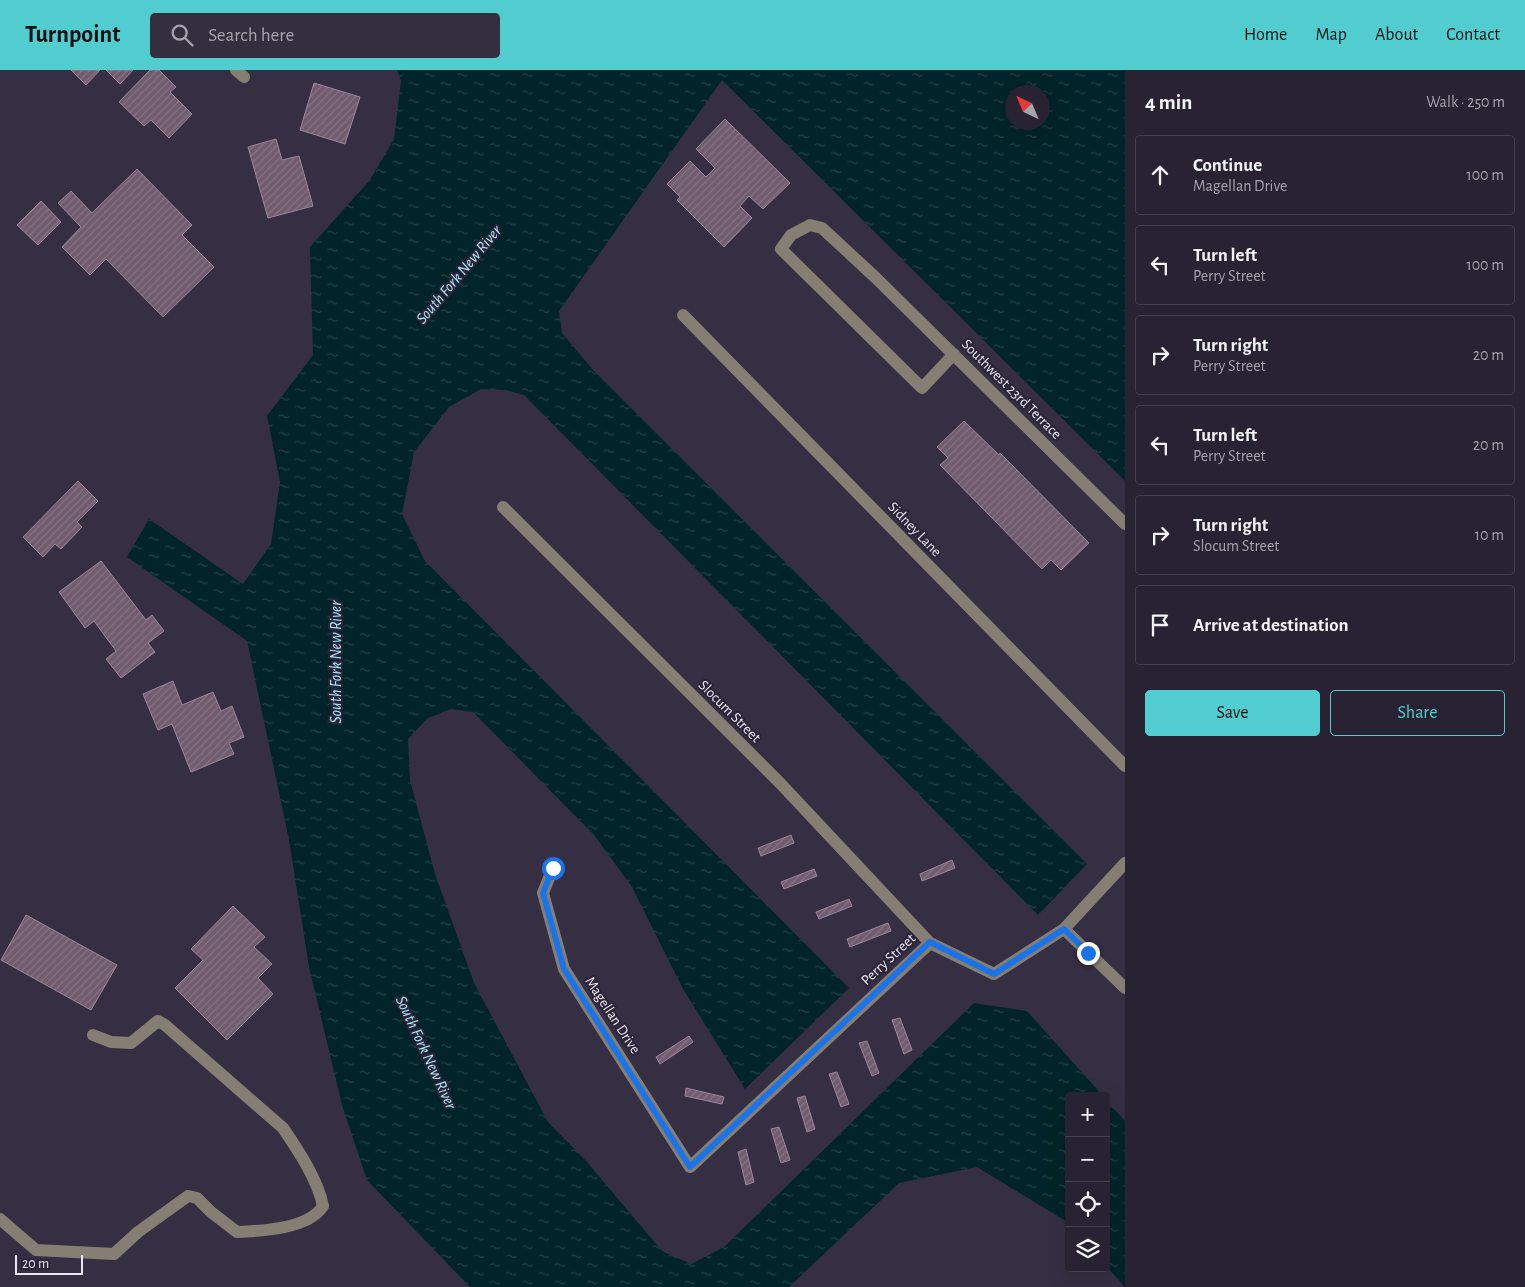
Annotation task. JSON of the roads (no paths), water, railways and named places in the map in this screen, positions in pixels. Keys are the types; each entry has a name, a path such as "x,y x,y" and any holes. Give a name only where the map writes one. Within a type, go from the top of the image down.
{"street":[{"name":"Southwest 23rd Terrace","path":"954,354 922,388 781,249 790,235 810,225 822,228 954,354 1125,524"},
{"name":"Sidney Lane","path":"683,315 1125,766"},
{"name":"Slocum Street","path":"503,506 780,784 930,942"},
{"name":"Perry Street","path":"690,1167 930,942 994,974 1064,929 1125,863"},
{"name":"Magellan Drive","path":"553,868 543,893 564,969 690,1167"},
{"path":"1064,929 1125,988"},
{"path":"0,1219 36,1250 114,1254 138,1232 188,1196 197,1198 236,1232 268,1231 312,1218 323,1206 321,1196 297,1149 282,1128 164,1025 158,1021 131,1043 111,1042 94,1036"}],"water":[{"name":"South Fork New River","path":"397,70 1125,70 1125,481 722,80 559,311 562,333 594,371 1087,864 1038,915 524,395 505,390 481,389 449,407 414,452 402,514 425,561 849,988 745,1089 683,989 632,887 594,835 473,712 451,709 428,718 408,739 410,780 435,874 474,983 548,1122 587,1162 662,1251 691,1264 724,1247 974,1003 1027,1011 1099,1092 1065,1092 1065,1221 977,1167 899,1183 789,1287 470,1287 367,1180 342,1105 309,967 289,840 247,641 127,557 149,519 243,584 271,544 280,482 267,416 313,355 310,247 370,180 394,139 401,81"},
{"path":"1110,1104 1125,1121 1125,1287 1110,1270"}]}
